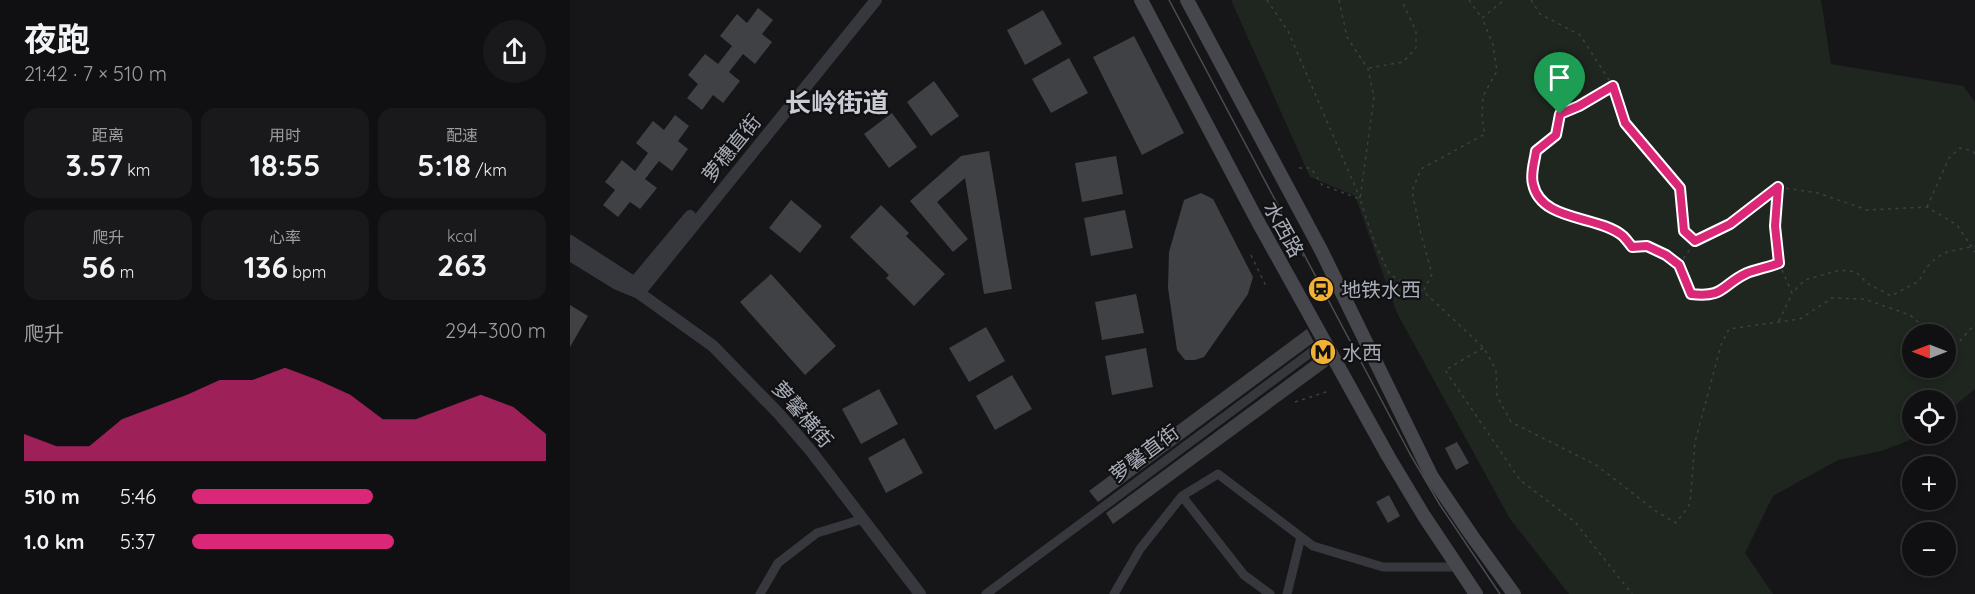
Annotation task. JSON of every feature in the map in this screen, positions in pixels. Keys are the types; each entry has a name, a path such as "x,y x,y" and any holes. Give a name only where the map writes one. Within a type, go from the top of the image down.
{"main road":[{"name":"水西路","path":"1141,0 1252,211 1408,491 1476,594"},
{"name":"水西路","path":"1187,0 1321,250 1432,477 1514,594"}],"street":[{"name":"萝穗直街","path":"635,288 868,0"},
{"name":"萝穗直街","path":"635,288 876,0"},
{"path":"570,241 635,288"},
{"path":"570,255 617,285 635,288"},
{"name":"萝馨横街","path":"635,288 713,346 796,433 920,594"},
{"name":"萝馨直街","path":"986,594 1325,342"},
{"path":"1114,594 1140,549 1182,496 1218,474 1313,546 1383,567 1459,567"},
{"path":"1182,496 1244,574 1270,594"},
{"path":"760,594 778,563 817,533 863,519"},
{"path":"1287,594 1301,537"}],"path":[{"path":"1267,0 1288,31 1360,199 1375,244 1390,275 1423,291 1484,348 1496,370 1497,396 1511,422 1596,465 1657,512 1676,523 1690,504 1695,442 1721,345 1729,329 1800,319 1832,298 1864,299 1910,315 1920,324"},
{"path":"1339,0 1347,37 1368,69 1374,97 1360,199"},
{"path":"1368,69 1403,62 1416,48 1416,31 1404,6 1404,0"},
{"path":"1423,291 1432,274 1412,191 1421,169 1485,134 1482,119 1483,96 1497,71 1493,45 1482,18 1469,0"},
{"path":"1482,18 1504,0"},
{"path":"1531,0 1540,14 1580,35 1613,86 1625,123 1680,188 1684,231 1695,241"},
{"path":"1613,86 1579,106 1560,114 1556,135 1536,151 1532,182 1539,199 1562,214 1598,223 1623,235 1632,247 1647,246 1666,255 1679,265 1691,294 1708,296 1721,291 1746,274 1779,263"},
{"path":"1926,207 1949,158 1960,148 1975,154"},
{"path":"1299,168 1311,168 1322,185 1360,199"},
{"path":"1679,265 1695,241 1730,224 1778,187 1818,193 1867,210 1926,207 1957,225 1974,246 1975,252"},
{"path":"1778,187 1775,226 1779,263 1792,293"},
{"path":"1292,234 1306,261"},
{"path":"1779,321 1792,293 1806,280 1840,270 1856,272 1867,283 1891,296 1919,281 1926,268 1936,258 1947,252 1974,246"},
{"path":"1251,255 1265,284 1268,282"},
{"path":"1956,342 1975,324"},
{"path":"1484,348 1445,370 1520,480 1575,522 1632,594"},
{"path":"1295,402 1329,391"}],"shaded area":[{"path":"1231,0 1821,0 1831,64 1963,86 1975,102 1975,389 1956,405 1956,390 1902,390 1902,443 1881,451 1838,460 1773,496 1745,553 1773,594 1569,594 1510,519 1397,313 1355,196 1310,177"}],"building":[{"path":"758,8 773,20 762,34 772,42 755,64 743,54 729,72 740,81 723,103 713,95 702,110 687,98 698,84 688,75 705,54 718,64 732,46 720,36 737,14 747,23"},
{"path":"1043,10 1062,44 1025,65 1007,30"},
{"path":"1134,36 1184,133 1142,155 1093,57"},
{"path":"1069,58 1088,93 1051,113 1032,79"},
{"path":"934,81 959,116 931,136 907,102"},
{"path":"892,113 917,147 889,168 864,134"},
{"path":"675,115 689,126 678,141 688,149 672,171 659,161 645,179 657,188 640,209 630,202 618,217 603,205 615,190 605,182 622,160 635,171 648,153 636,143 653,121 664,130"},
{"path":"989,151 1012,289 984,294 965,178 937,202 968,239 953,252 910,201 961,156"},
{"path":"1116,156 1123,194 1082,202 1075,163"},
{"path":"1201,193 1213,199 1253,277 1248,294 1204,357 1185,360 1177,350 1168,288 1169,252 1184,200"},
{"path":"791,200 822,226 800,253 769,228"},
{"path":"881,205 909,233 906,236 945,274 914,306 886,278 889,275 850,237"},
{"path":"1125,210 1133,248 1091,256 1084,218"},
{"path":"771,274 836,346 805,375 740,302"},
{"path":"1136,294 1144,333 1102,340 1095,302"},
{"path":"570,305 588,316 570,347"},
{"path":"986,327 1005,361 969,382 949,348"},
{"path":"1307,329 1314,342 1098,502 1089,491"},
{"path":"1146,348 1153,387 1112,395 1105,356"},
{"path":"1321,354 1328,366 1113,524 1106,513"},
{"path":"1012,375 1032,409 995,430 976,396"},
{"path":"879,389 898,424 861,444 842,409"},
{"path":"904,438 923,473 886,493 868,458"},
{"path":"1457,442 1469,463 1456,470 1445,448"},
{"path":"1389,495 1400,516 1388,523 1376,502"}],"tram line":[{"path":"1169,0 1410,454 1440,505 1500,594"}],"place":[{"name":"地铁水西","path":"1321,289"},
{"name":"水西","path":"1323,352"}],"district":[{"name":"长岭街道","path":"837,102"}],"route":[{"path":"1613,86 1625,123 1680,188 1684,231 1695,241 1730,224 1778,187 1775,226 1779,263 1746,274 1721,291 1708,296 1691,294 1679,265 1666,255 1647,246 1632,247 1623,235 1598,223 1562,214 1539,199 1532,182 1536,151 1556,135 1560,114 1579,106 1613,86"}]}
